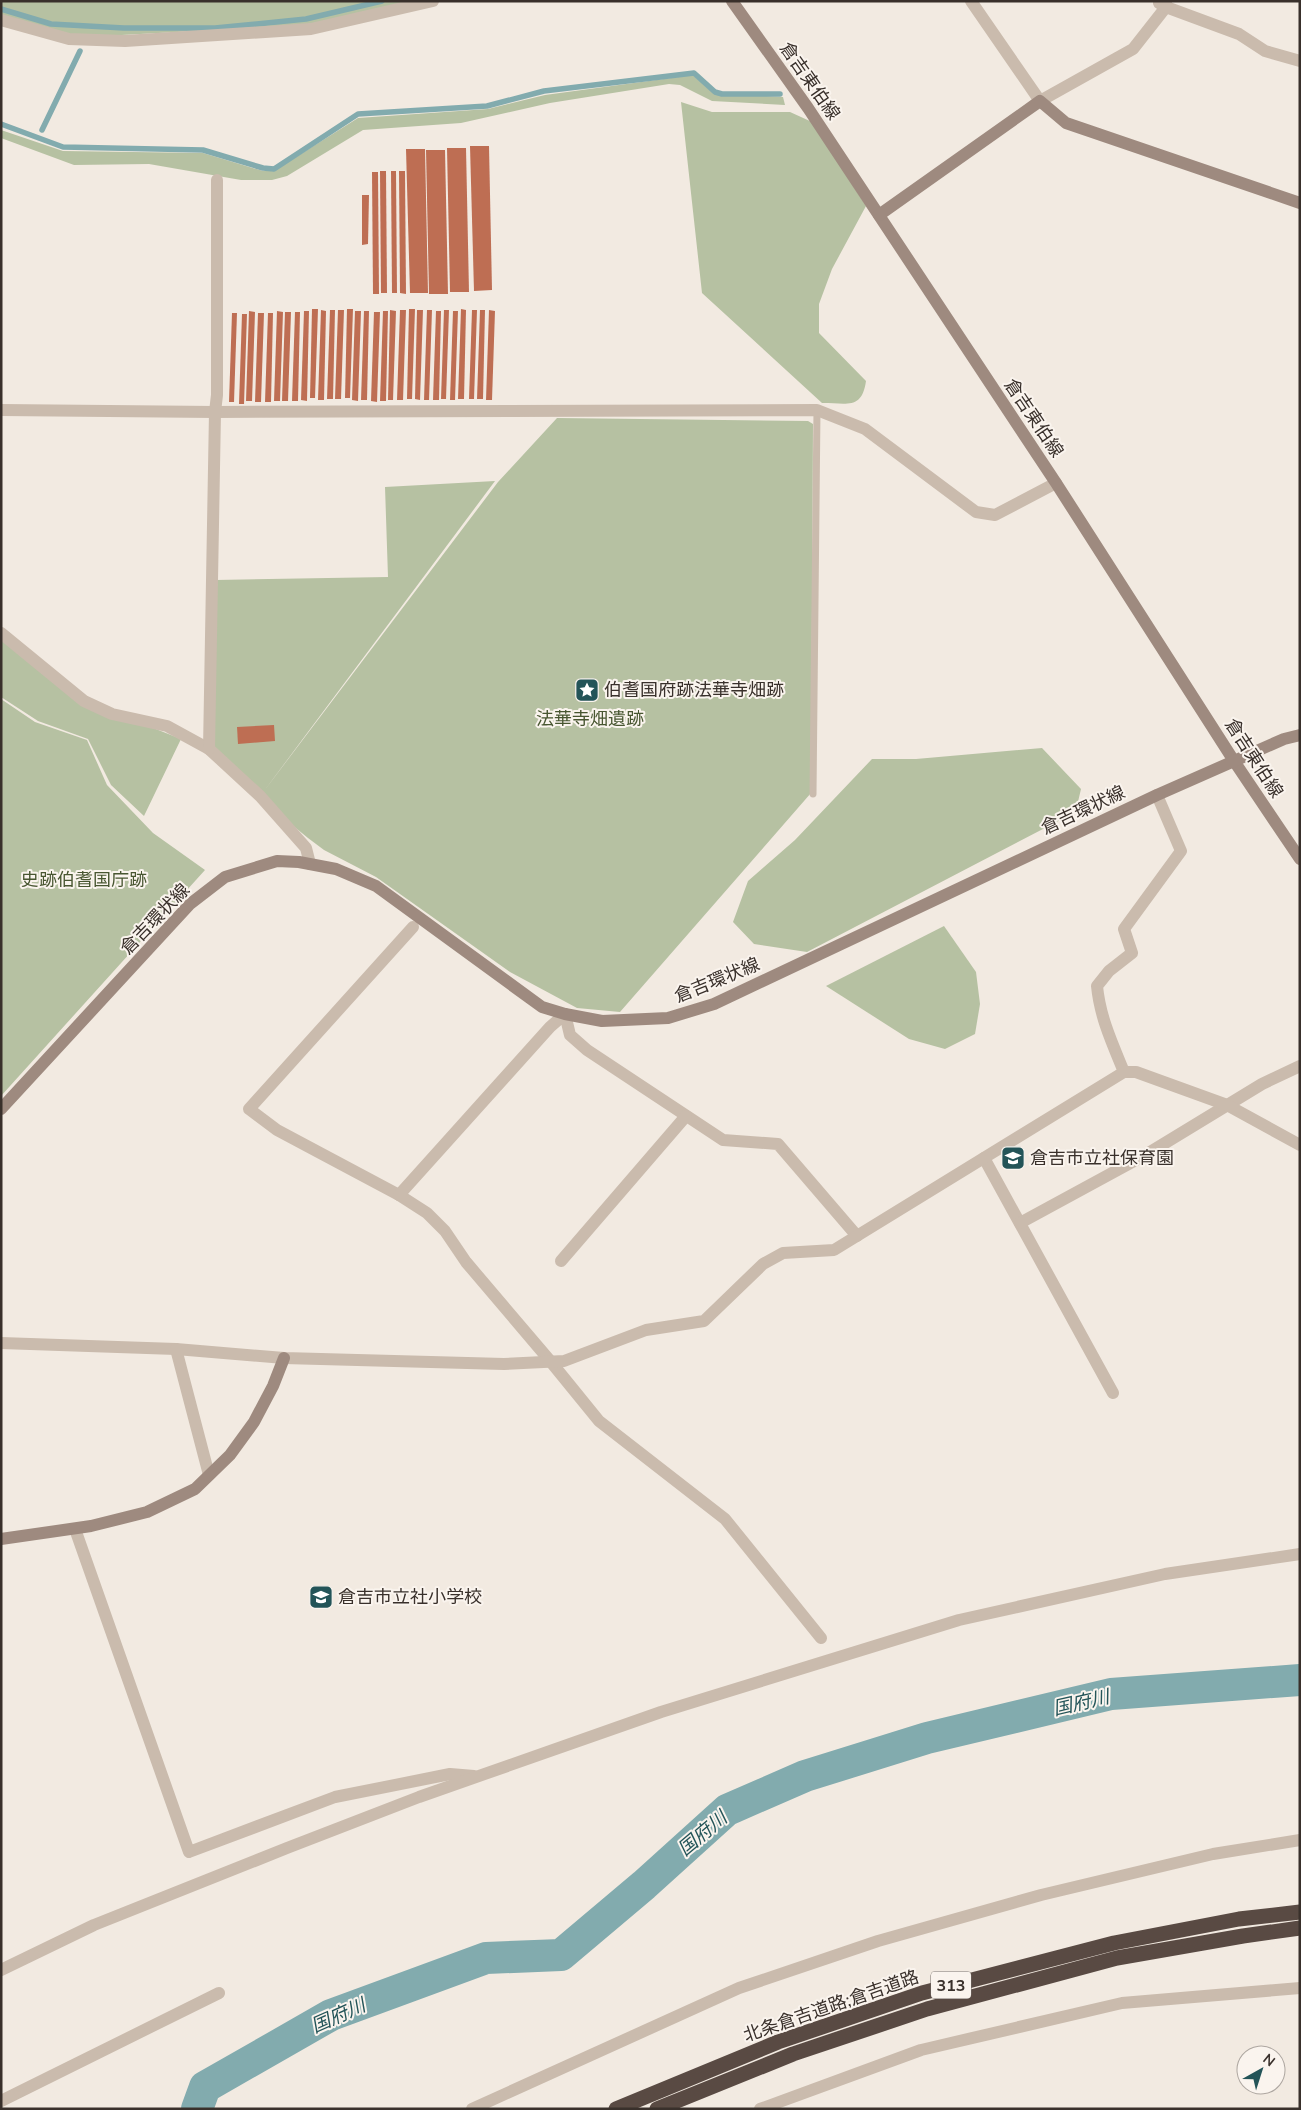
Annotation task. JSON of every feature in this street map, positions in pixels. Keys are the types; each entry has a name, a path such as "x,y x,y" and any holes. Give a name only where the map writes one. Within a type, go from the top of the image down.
{"highway":[{"name":"北条倉吉道路;倉吉道路","path":"616,2109 778,2042 922,1993 1114,1943 1239,1919 1300,1912"},
{"name":"北条倉吉道路;倉吉道路","path":"657,2109 793,2054 927,2009 1117,1958 1300,1928"}],"main road":[{"name":"倉吉東伯線","path":"732,1 808,108 1056,482 1234,761 1300,859"},
{"path":"879,215 1040,101 1066,123 1300,203"},
{"name":"倉吉環状線","path":"1,1109 190,904 225,877 254,867 277,861 310,864 336,869 376,886 542,1007 565,1014 602,1021 668,1018 714,1004 1157,795 1284,739 1300,735"},
{"path":"1,1539 75,1529 147,1512 195,1489 230,1455 254,1422 273,1386 284,1358"}],"street":[{"path":"1,20 69,39 125,41 311,29 433,1"},
{"path":"971,1 1040,101 1133,49 1163,3 1239,34 1265,50 1300,61"},
{"path":"208,749 215,412 217,395 217,180"},
{"path":"1,410 215,412 817,410 865,429 976,512 995,515 1056,482"},
{"path":"1,633 84,702 112,714 167,726 208,749 260,796 306,848 310,864"},
{"path":"1124,1072 1105,1028 1098,1001 1097,986 1109,971 1132,953 1124,928 1181,851 1157,795"},
{"path":"413,927 249,1109 277,1130 399,1195 427,1213 446,1231 466,1262 599,1421 725,1519 821,1638"},
{"path":"399,1195 550,1027 565,1014 570,1035 587,1050 723,1140 778,1144 857,1236"},
{"path":"1020,1223 1148,1154 1262,1084 1300,1066"},
{"path":"1,1343 176,1349 284,1358 504,1364 564,1361 646,1330 704,1321 762,1264 783,1253 834,1250 1124,1072 1136,1072 1227,1105 1300,1145"},
{"path":"561,1261 686,1116"},
{"path":"984,1158 1114,1393"},
{"path":"176,1349 209,1475"},
{"path":"75,1529 189,1852 335,1797 450,1774 479,1777"},
{"path":"1,1970 113,1918 419,1797 661,1712 959,1620 1165,1574 1300,1554"},
{"path":"472,2109 739,1988 878,1941 1051,1892 1213,1854 1300,1840"},
{"path":"760,2109 921,2050 1122,2003 1300,1988"},
{"path":"1,2101 219,1993"}],"lane":[{"path":"813,794 817,410"}],"green space":[{"path":"1,1 415,1 305,25 103,36 68,34 1,15"},
{"path":"693,75 713,93 783,97 785,105 712,101 680,85 669,84 550,103 461,123 363,130 287,176 272,180 241,180 149,164 74,165 1,138 1,130 63,151 203,153 263,171 274,171 358,118 488,109 545,95"},
{"path":"681,102 712,112 790,112 812,122 866,206 832,269 819,304 819,333 866,381 861,397 857,401 846,404 822,403 702,293"},
{"name":"法華寺畑遺跡","path":"557,418 808,421 813,424 811,793 620,1012 577,1008 510,972 376,877 324,850 286,820 213,750 216,580 388,577 385,487 495,481 264,791 498,482"},
{"path":"1,637 70,695 181,739 144,816 111,785 88,739 38,721 1,697"},
{"name":"史跡伯耆国庁跡","path":"1,699 35,722 87,740 107,785 153,833 205,870 1,1096"},
{"path":"1042,748 1081,789 1077,806 1068,816 807,952 754,944 733,922 748,881 795,840 872,759 916,759"},
{"path":"944,926 976,972 980,1004 975,1034 945,1049 909,1039 826,986"}],"building":[{"path":"470,146 489,146 492,290 474,291"},
{"path":"447,148 466,148 469,292 450,292"},
{"path":"406,149 425,149 428,293 410,293"},
{"path":"426,150 445,150 448,294 429,294"},
{"path":"380,171 386,171 387,293 381,293"},
{"path":"391,171 396,171 397,293 392,293"},
{"path":"399,171 405,171 406,294 400,293"},
{"path":"372,172 378,172 379,294 373,294"},
{"path":"362,195 369,195 368,244 362,245"},
{"path":"312,309 318,309 315,398 310,398"},
{"path":"347,309 353,309 350,398 345,398"},
{"path":"409,309 415,309 412,399 407,399"},
{"path":"461,309 466,310 464,399 458,399"},
{"path":"321,310 326,311 324,400 318,400"},
{"path":"330,310 335,310 333,399 327,399"},
{"path":"338,310 344,310 341,399 335,399"},
{"path":"390,310 396,311 393,400 388,400"},
{"path":"400,310 406,310 403,400 397,400"},
{"path":"417,310 423,310 420,400 415,399"},
{"path":"427,310 432,310 429,400 424,400"},
{"path":"444,310 449,310 446,399 441,399"},
{"path":"472,310 477,310 474,399 469,399"},
{"path":"480,310 485,310 483,399 477,399"},
{"path":"489,310 495,311 492,400 486,400"},
{"path":"249,311 255,312 252,401 246,401"},
{"path":"277,311 283,312 280,401 274,401"},
{"path":"304,311 309,311 307,401 301,400"},
{"path":"355,311 361,311 358,401 352,400"},
{"path":"364,311 369,311 367,400 361,400"},
{"path":"383,311 388,311 386,401 380,401"},
{"path":"436,311 441,311 439,400 433,400"},
{"path":"453,311 458,311 455,400 450,400"},
{"path":"285,312 291,312 288,401 282,401"},
{"path":"295,312 300,312 298,401 292,401"},
{"path":"374,312 380,312 377,402 371,401"},
{"path":"232,313 237,313 234,402 229,402"},
{"path":"258,313 264,313 261,402 255,402"},
{"path":"268,313 273,313 271,402 265,402"},
{"path":"242,314 247,314 244,404 239,404"},
{"path":"274,725 275,741 238,744 237,727"}],"waterway":[{"path":"1,9 51,24 124,28 215,28 306,19 382,1"},
{"path":"42,130 80,51"},
{"path":"1,124 63,147 203,150 263,168 274,169 358,114 487,106 544,91 694,73 715,92 722,94 780,94"},
{"name":"国府川","path":"197,2109 205,2087 331,2015 486,1958 561,1955 644,1885 727,1810 805,1776 927,1738 1111,1694 1300,1680"}],"place":[{"name":"伯耆国府跡法華寺畑跡","path":"587,690"},
{"name":"倉吉市立社保育園","path":"1013,1158"},
{"name":"倉吉市立社小学校","path":"321,1597"}]}
